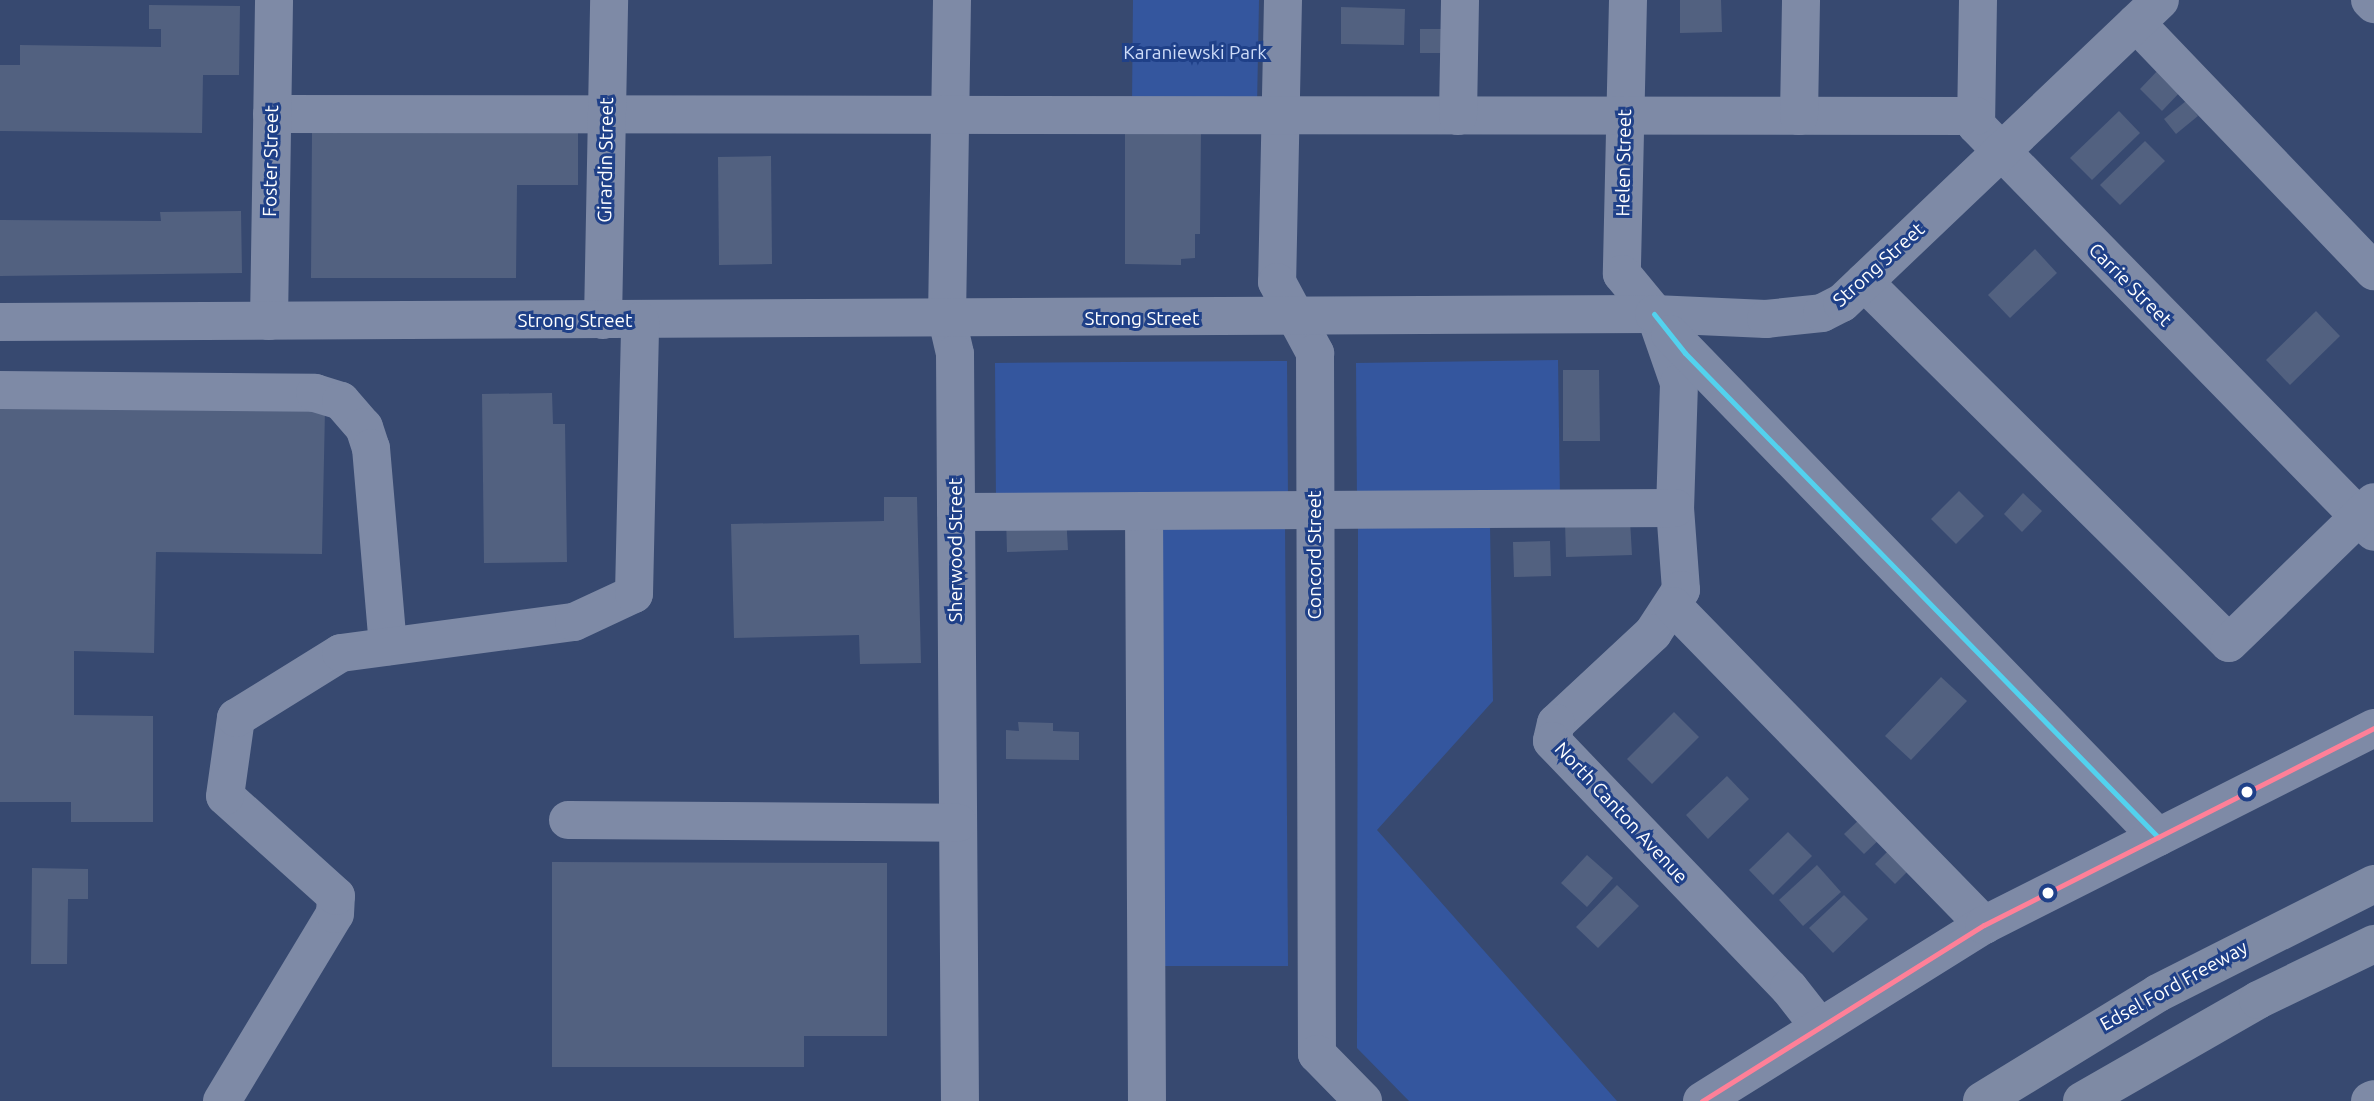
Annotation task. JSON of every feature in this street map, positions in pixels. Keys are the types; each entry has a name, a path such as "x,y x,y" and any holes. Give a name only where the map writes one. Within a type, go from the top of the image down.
{"highway":[{"name":"Edsel Ford Freeway","path":"1982,1101 2158,993 2374,884"},
{"path":"2082,1101 2246,1006 2374,944"}],"street":[{"name":"Foster Street","path":"269,321 274,0"},
{"name":"Girardin Street","path":"388,646 574,622 634,594 621,320 607,114 609,0"},
{"name":"Sherwood Street","path":"952,0 947,319 955,354 960,1101"},
{"name":"Concord Street","path":"1283,0 1278,282 1315,353 1317,1054 1363,1101"},
{"path":"1458,116 1460,0"},
{"name":"Helen Street","path":"1628,0 1622,274 1685,353 2158,838"},
{"path":"1799,116 1801,0"},
{"path":"272,114 1976,116 1978,0"},
{"path":"2370,0 2374,4"},
{"path":"2148,12 2374,271"},
{"name":"Strong Street","path":"0,322 1296,318 1655,314 1766,319 1822,313 1842,303 2148,12"},
{"name":"Carrie Street","path":"1976,116 1976,125 2000,152 2369,517"},
{"path":"1864,282 2229,643 2369,517"},
{"name":"North Canton Avenue","path":"1655,314 1679,383 1675,508 1682,583 1673,606 1643,643 1556,723 1552,741 1789,988 1818,1025"},
{"path":"0,390 315,393 341,401 364,427 371,448 388,646 341,653 236,718 225,796 336,896 335,914 222,1101"},
{"path":"956,512 1675,508"},
{"path":"1144,511 1147,1101"},
{"path":"1673,606 1984,925"},
{"path":"1702,1101 1818,1025 1984,925 2374,728"},
{"path":"568,820 958,823"}],"green space":[{"name":"Karaniewski Park","path":"1133,0 1259,0 1257,106 1132,105"},
{"path":"1558,360 1560,499 1357,501 1356,363"},
{"path":"1287,361 1288,501 996,504 995,363"},
{"path":"1358,522 1490,525 1493,701 1377,830 1617,1101 1409,1101 1357,1048"},
{"path":"1161,526 1285,526 1288,966 1164,966"}],"building":[{"path":"1680,0 1721,0 1722,32 1680,33"},
{"path":"149,5 240,6 239,75 203,75 202,133 0,131 0,65 20,65 20,45 161,47 161,29 149,29"},
{"path":"1341,7 1405,9 1404,45 1341,44"},
{"path":"1420,29 1445,29 1445,53 1420,53"},
{"path":"2161,67 2183,89 2162,111 2140,89"},
{"path":"2186,101 2198,116 2176,134 2164,119"},
{"path":"2119,111 2140,133 2092,180 2070,158"},
{"path":"1125,130 1201,131 1200,234 1195,234 1195,258 1181,259 1181,265 1125,264"},
{"path":"312,131 578,131 578,185 517,185 516,278 311,278"},
{"path":"2145,141 2165,161 2120,205 2100,185"},
{"path":"771,156 772,264 719,265 718,157"},
{"path":"241,211 242,273 0,276 0,220 161,221 160,212"},
{"path":"2035,249 2057,273 2010,318 1988,295"},
{"path":"2316,311 2340,336 2290,385 2266,360"},
{"path":"1563,370 1599,370 1600,441 1563,441"},
{"path":"552,393 553,424 565,424 567,562 484,563 482,394"},
{"path":"0,405 325,410 322,554 156,552 154,653 74,651 74,715 153,716 153,822 71,822 71,802 0,802"},
{"path":"1959,491 1984,516 1956,544 1931,519"},
{"path":"2023,493 2042,511 2022,532 2004,514"},
{"path":"884,497 917,497 921,663 860,664 859,635 734,638 731,524 884,521"},
{"path":"1066,515 1068,550 1007,552 1006,517"},
{"path":"1630,520 1632,555 1566,557 1565,522"},
{"path":"1550,541 1551,576 1514,577 1513,542"},
{"path":"1941,677 1967,701 1911,760 1885,736"},
{"path":"1674,712 1699,737 1652,784 1627,759"},
{"path":"1018,722 1053,723 1053,731 1079,732 1079,760 1006,759 1006,730 1019,731"},
{"path":"1727,776 1749,799 1708,839 1686,815"},
{"path":"1863,816 1883,836 1864,854 1844,834"},
{"path":"1788,832 1812,856 1773,895 1749,870"},
{"path":"1892,847 1912,867 1895,884 1875,864"},
{"path":"1587,855 1613,878 1587,907 1561,883"},
{"path":"552,862 887,863 887,1036 804,1036 804,1067 552,1067"},
{"path":"1817,865 1841,892 1803,926 1779,900"},
{"path":"32,868 88,869 88,899 68,899 67,964 31,964"},
{"path":"1617,885 1639,906 1598,948 1576,927"},
{"path":"1844,895 1868,919 1833,953 1809,928"}],"transit line":[{"path":"1654,314 1685,353 2158,837"},
{"path":"1702,1101 1984,925 2374,728"}]}
